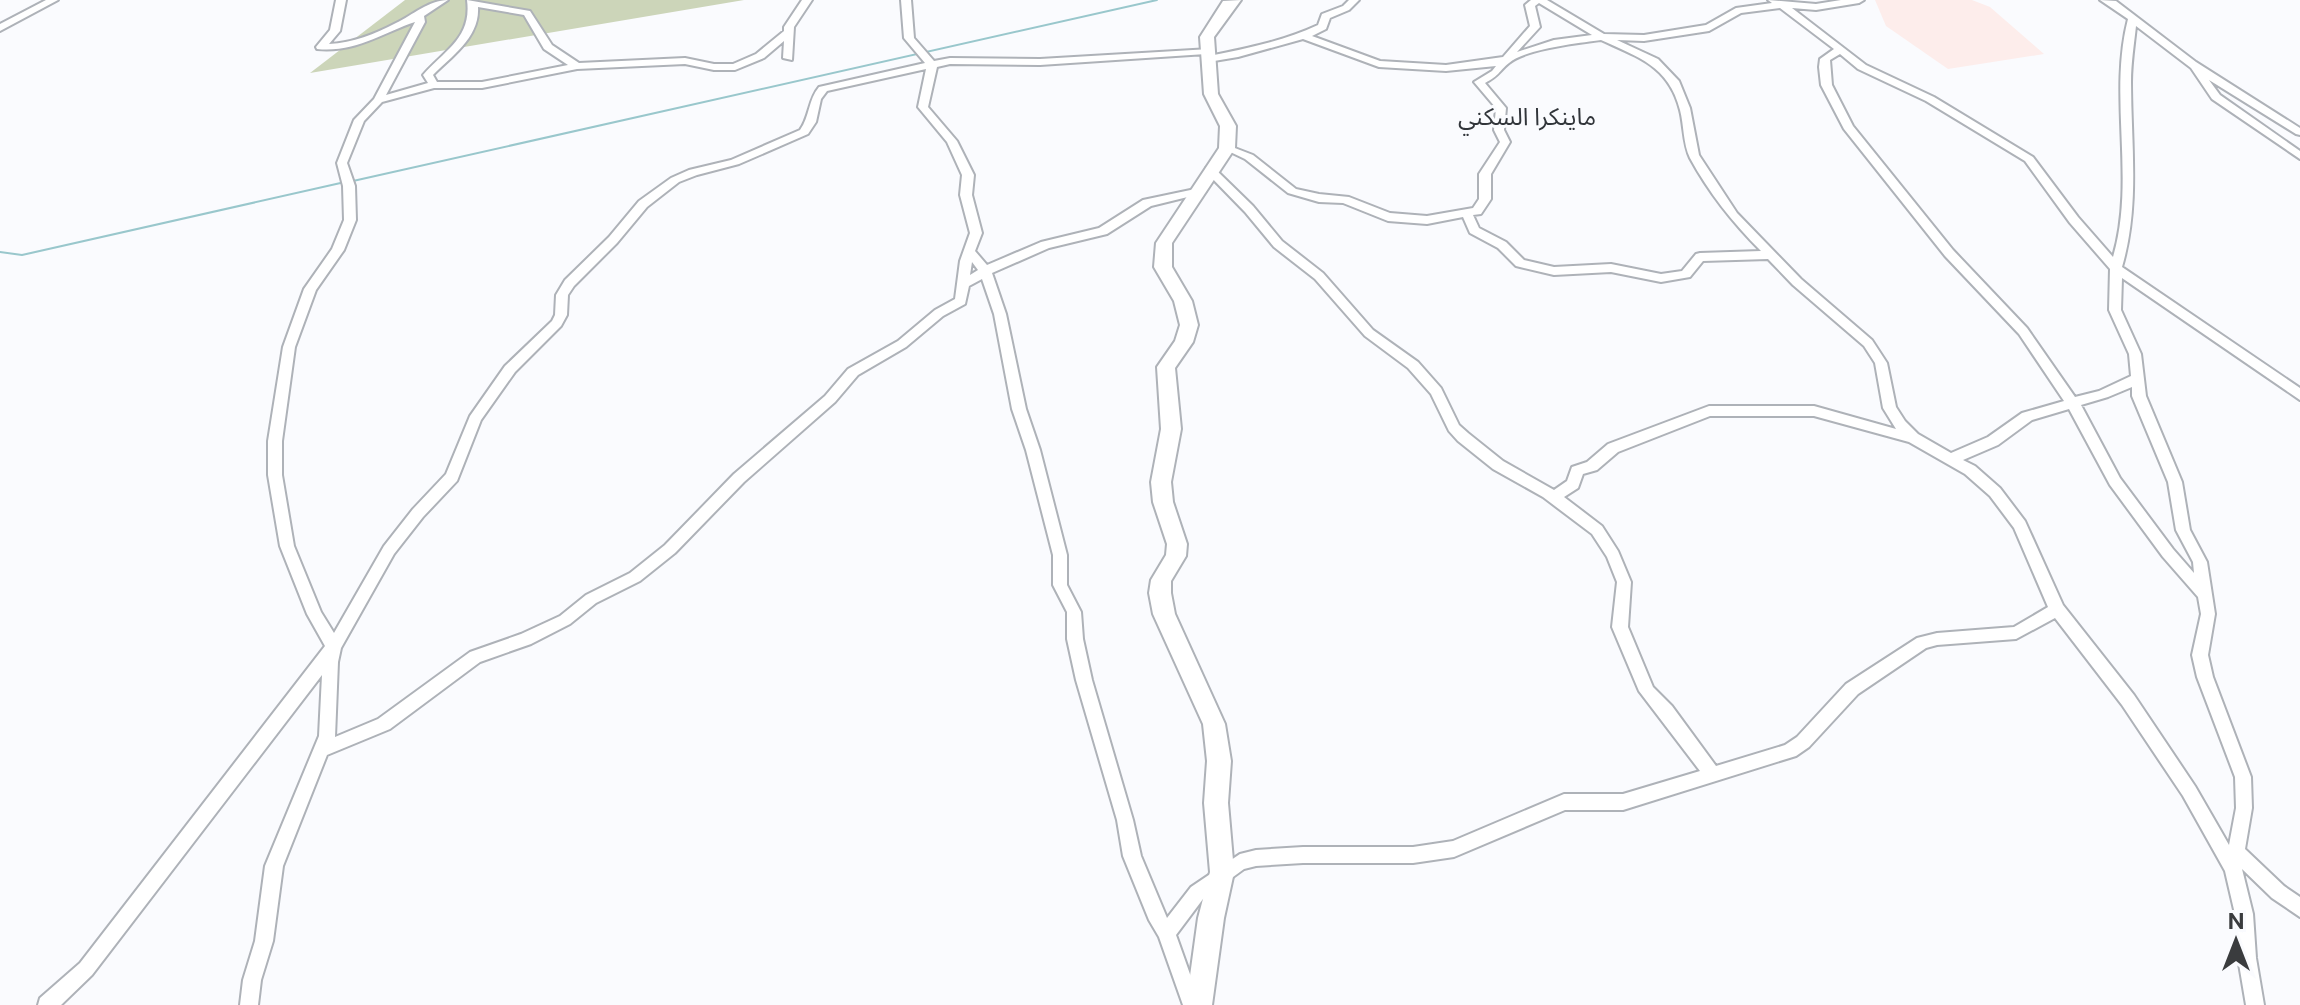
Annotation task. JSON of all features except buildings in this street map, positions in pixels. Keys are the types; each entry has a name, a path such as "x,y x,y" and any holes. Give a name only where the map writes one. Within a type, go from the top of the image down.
{"street":[{"path":"0,28 53,0"},
{"path":"341,0 335,31 321,47 354,44 419,15 443,0"},
{"path":"788,58 790,23 807,0"},
{"path":"322,750 384,724 475,657 551,627 591,599 635,577 670,549 739,478 819,409 853,372 902,344 939,313 961,301 969,251 976,233 966,195 968,175 952,141 923,107 926,57 909,38 906,0"},
{"path":"47,1005 86,969 334,647 389,550 452,477 475,419 510,369 557,323 561,315 562,295 569,283 613,240 643,204 684,176 735,162 804,132 812,124 817,93 823,89 926,57 950,61 1138,58 1262,49 1304,36 1324,26 1325,16 1346,8 1354,0"},
{"path":"1227,148 1249,157 1285,188 1305,195 1345,200 1406,220 1467,214 1482,207 1485,174 1505,145 1499,130 1501,108 1479,82 1496,73 1535,27 1530,5 1538,0 1602,37 1654,61 1675,83 1691,124 1694,155 1733,216 1868,343 1881,363 1890,408 1913,438"},
{"path":"1304,36 1334,50 1398,67 1446,68 1505,61 1545,45 1602,37 1631,39 1709,28 1739,10 1779,3 1816,7 1859,0"},
{"path":"2105,0 2117,3 2134,0"},
{"path":"1199,1005 1211,918 1222,872 1216,803 1219,761 1214,724 1164,614 1160,593 1161,580 1176,556 1177,544 1163,502 1161,482 1171,429 1166,367 1184,342 1189,325 1183,301 1163,267 1166,235 1200,191 1210,170 1227,148 1228,126 1211,94 1207,37 1229,1"},
{"path":"434,85 428,75 467,35 474,22 473,2 527,13 548,47 577,66"},
{"path":"1779,3 1862,67 1930,99 2029,159 2074,220 2116,268 2300,395"},
{"path":"2117,3 2132,20 2193,65 2300,132"},
{"path":"1805,22 1816,7"},
{"path":"249,1005 252,980 266,929 274,866 327,736 330,662 334,647 314,614 287,546 275,475 275,441 289,347 310,289 347,234 350,220 347,180 342,163 354,131 359,120 378,100 420,22 419,15"},
{"path":"2132,20 2126,85 2131,191 2124,245 2116,268 2115,310 2132,345 2139,378 2139,396 2175,482 2178,514 2200,562 2208,614 2200,655 2214,703 2243,777 2244,808 2235,861 2255,1005"},
{"path":"378,100 434,85 482,85 577,66 685,61 714,67 735,67 760,56 789,32"},
{"path":"1839,50 1825,59 1823,69 1837,110 1848,127 1941,244 2023,331 2084,420 2115,481 2168,553 2206,597"},
{"path":"2193,65 2195,73 2216,97 2300,156"},
{"path":"1210,170 1278,244 1319,276 1369,333 1413,365 1436,391 1454,428 1463,437 1498,465 1554,497 1591,524 1613,555 1625,591 1620,627 1631,655 1638,663 1647,691 1666,711 1713,775"},
{"path":"963,284 1010,259 1057,241 1103,231 1147,203 1200,191"},
{"path":"1467,214 1474,230 1502,245 1516,261 1554,271 1611,268 1661,278 1686,274 1700,257 1771,255"},
{"path":"969,251 986,272 1000,314 1017,400 1058,549 1060,585 1074,612 1075,639 1084,680 1125,820 1128,844 1155,914 1166,933 1192,1005"},
{"path":"1951,459 1993,441 2027,416 2103,394 2139,378"},
{"path":"1554,497 1573,484 1577,471 1592,466 1613,448 1709,411 1814,411 1913,438 1970,470 1995,492 2020,525 2057,609 2128,700 2235,861 2300,908"},
{"path":"1166,933 1197,893 1222,872 1256,858 1413,855 1454,849 1564,802 1623,802 1790,751 1803,742 1852,689 1922,643 2016,633 2057,609"}],"shaded area":[{"path":"1875,0 1972,0 1990,7 2044,54 1948,69 1886,26"}],"green space":[{"path":"405,0 744,0 310,73"}],"waterway":[{"path":"353,181 1157,0"},
{"path":"0,252 22,255 345,182"}],"district":[{"name":"ماينكرا السكني","path":"1527,116"}]}
